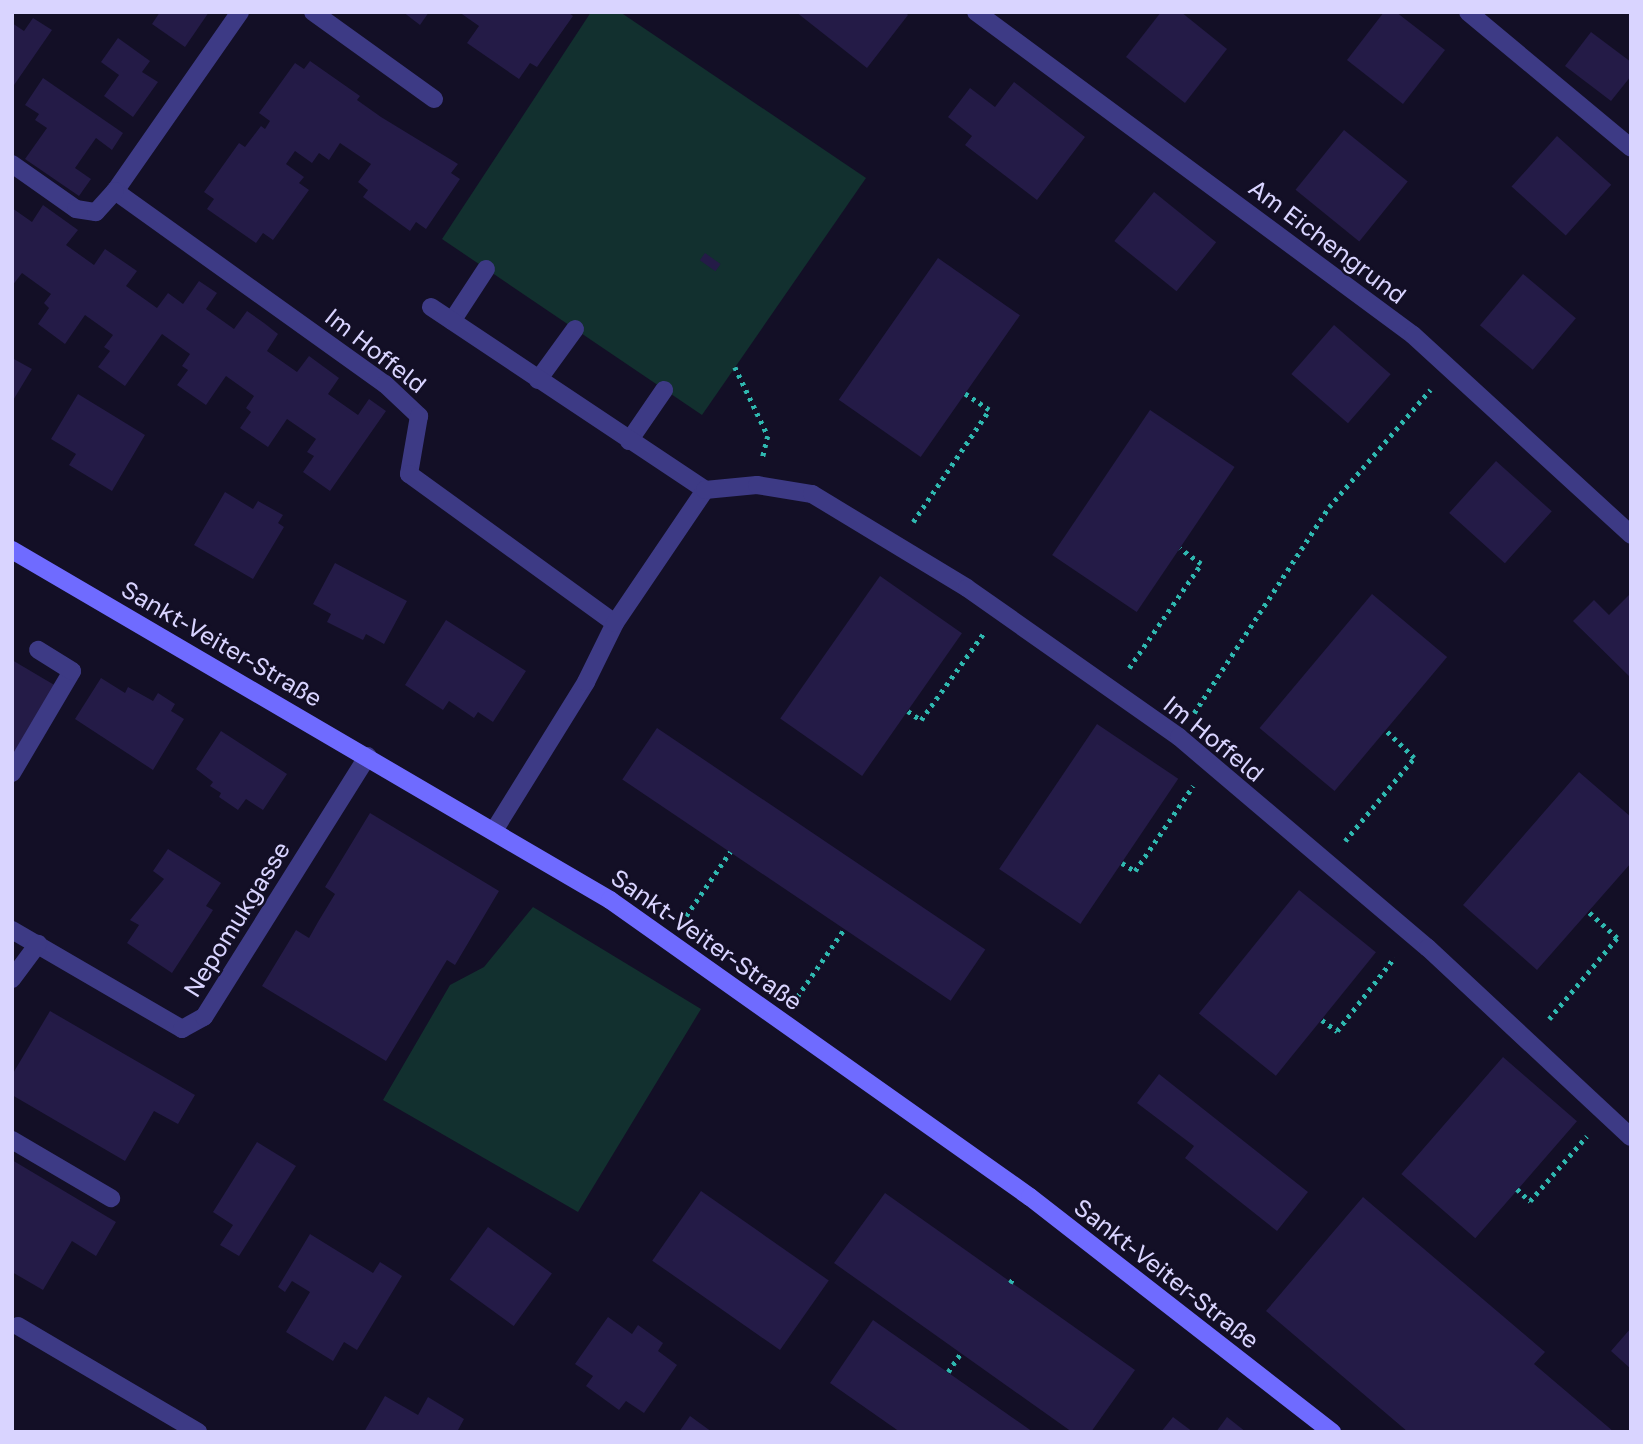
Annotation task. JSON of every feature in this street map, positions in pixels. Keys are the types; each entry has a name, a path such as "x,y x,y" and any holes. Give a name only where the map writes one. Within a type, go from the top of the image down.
{"main road":[{"name":"Sankt-Veiter-Straße","path":"12,550 495,829 610,900 1030,1197 1332,1432"}],"street":[{"path":"12,164 76,209 96,212 114,191 240,12"},
{"path":"313,12 434,99"},
{"name":"Am Eichengrund","path":"976,12 1413,335 1631,535"},
{"path":"1468,12 1631,148"},
{"name":"Im Hoffeld","path":"114,191 385,384 419,416 409,474 615,623"},
{"path":"452,321 486,269"},
{"path":"431,307 705,490 615,623 586,682 495,829"},
{"path":"538,380 575,329"},
{"path":"629,441 664,390"},
{"name":"Im Hoffeld","path":"705,490 757,485 812,494 967,588 1179,737 1530,1041 1631,1137"},
{"path":"12,773 72,671 38,650"},
{"name":"Nepomukgasse","path":"12,930 182,1029 204,1017 368,756"},
{"path":"12,979 38,944"},
{"path":"12,1140 111,1198"},
{"path":"18,1326 198,1432"}],"path":[{"path":"735,367 768,436 757,485"},
{"path":"1179,737 1329,507 1448,368"},
{"path":"897,546 989,411 965,394"},
{"path":"1113,691 1200,564 1180,549"},
{"path":"908,711 921,720 985,631"},
{"path":"1327,863 1414,758 1386,731"},
{"path":"1122,863 1135,871 1197,780"},
{"path":"684,920 730,852"},
{"path":"1530,1041 1617,938 1588,912"},
{"path":"797,998 845,928"},
{"path":"1322,1020 1337,1031 1399,952"},
{"path":"1517,1189 1530,1201 1597,1125"},
{"path":"948,1372 961,1353"}],"green space":[{"path":"591,12 620,12 866,178 702,415 442,239"},
{"path":"533,907 701,1009 578,1212 383,1100 450,985 484,967"}],"building":[{"path":"160,12 209,12 185,47 152,24"},
{"path":"403,12 429,12 420,25"},
{"path":"459,12 568,12 573,16 537,67 530,63 519,79 467,43 479,26"},
{"path":"796,12 905,12 908,15 867,68"},
{"path":"1161,12 1181,12 1227,49 1185,103 1126,57"},
{"path":"1384,12 1396,12 1445,50 1403,104 1347,60"},
{"path":"33,18 52,30 12,88 12,23 24,31"},
{"path":"1591,32 1631,62 1631,76 1611,101 1565,66"},
{"path":"118,38 150,61 142,72 158,82 133,117 104,96 119,75 101,62"},
{"path":"310,61 360,96 357,100 381,117 458,164 451,173 460,179 426,229 416,222 410,231 363,197 368,190 358,182 371,164 340,143 329,160 319,153 312,163 295,151 286,164 304,177 299,183 309,190 273,240 263,233 256,243 207,209 214,199 204,192 239,143 245,147 261,126 265,129 270,121 259,113 295,63 304,69"},
{"path":"43,78 123,133 112,150 96,138 75,168 91,179 79,196 25,159 47,128 35,120 39,114 25,105"},
{"path":"1014,82 1085,137 1037,200 965,145 972,136 948,117 970,88 995,107"},
{"path":"1344,130 1408,182 1359,241 1296,190"},
{"path":"1557,136 1611,185 1566,235 1511,187"},
{"path":"1154,192 1216,242 1177,291 1114,241"},
{"path":"43,205 78,230 66,245 94,265 105,249 137,271 126,286 157,308 168,293 183,304 199,281 217,293 206,309 234,329 247,311 278,334 267,351 297,372 309,356 339,378 328,394 358,415 369,399 386,411 330,491 303,472 314,456 307,452 316,439 287,419 268,447 240,428 251,412 246,408 254,396 226,376 206,405 177,385 188,370 182,366 190,354 162,334 125,386 98,367 110,351 104,347 113,335 85,315 65,344 38,324 49,308 44,303 51,294 22,273 12,286 12,208 32,222"},
{"path":"705,253 721,264 715,271 700,260"},
{"path":"938,258 1020,315 921,457 839,400"},
{"path":"1523,274 1576,318 1533,370 1480,325"},
{"path":"1334,325 1391,374 1348,423 1291,374"},
{"path":"12,358 32,369 12,402"},
{"path":"78,394 145,435 112,491 69,465 76,454 51,439"},
{"path":"1150,410 1235,467 1137,612 1052,555"},
{"path":"1496,461 1552,511 1505,563 1449,513"},
{"path":"225,492 253,509 258,501 283,515 278,523 284,527 253,579 194,545"},
{"path":"335,563 407,601 384,644 366,634 363,640 327,622 331,614 313,604"},
{"path":"880,576 962,633 862,776 780,719"},
{"path":"1631,593 1631,678 1573,621 1594,600 1609,615"},
{"path":"1372,594 1447,657 1335,791 1260,728"},
{"path":"446,620 526,671 493,722 478,712 474,718 449,701 443,710 405,685"},
{"path":"12,660 56,686 12,758"},
{"path":"101,678 125,693 128,687 153,701 158,693 175,704 171,711 184,719 153,770 75,719"},
{"path":"1097,724 1178,779 1080,924 999,869"},
{"path":"657,728 985,949 951,1001 622,779"},
{"path":"221,731 287,774 263,810 246,799 238,810 219,797 221,793 210,786 213,782 196,769"},
{"path":"1579,772 1631,817 1631,863 1537,970 1463,905"},
{"path":"370,813 499,891 455,965 447,960 386,1061 262,986 296,930 309,938 335,894 325,887"},
{"path":"168,849 221,883 206,906 213,910 172,973 127,943 139,925 130,920 164,879 153,871"},
{"path":"1299,890 1376,952 1276,1076 1199,1014"},
{"path":"50,1011 195,1095 178,1124 154,1111 125,1161 12,1095 12,1075"},
{"path":"1503,1057 1577,1121 1475,1238 1401,1174"},
{"path":"1159,1074 1308,1192 1277,1231 1185,1158 1194,1146 1137,1103"},
{"path":"257,1142 296,1166 239,1256 220,1245 233,1225 213,1212"},
{"path":"12,1160 116,1222 96,1256 72,1241 43,1290 12,1272"},
{"path":"701,1191 829,1280 780,1350 652,1261"},
{"path":"885,1193 1135,1370 1091,1432 1072,1432 834,1263"},
{"path":"1363,1197 1545,1352 1534,1364 1614,1432 1408,1432 1266,1311"},
{"path":"488,1227 552,1273 514,1326 450,1280"},
{"path":"310,1234 373,1273 380,1262 402,1276 357,1350 344,1342 333,1361 286,1332 310,1292 292,1281 285,1292 278,1287"},
{"path":"608,1317 632,1334 638,1325 663,1343 658,1351 677,1365 644,1413 626,1401 619,1410 586,1386 593,1376 575,1364"},
{"path":"873,1320 1033,1432 900,1432 830,1383"},
{"path":"1631,1328 1631,1369 1611,1351"},
{"path":"385,1396 418,1415 428,1397 464,1419 457,1432 364,1432"},
{"path":"690,1416 712,1432 679,1432"},
{"path":"1173,1417 1193,1432 1161,1432"},
{"path":"1227,1417 1246,1432 1216,1432"}]}
